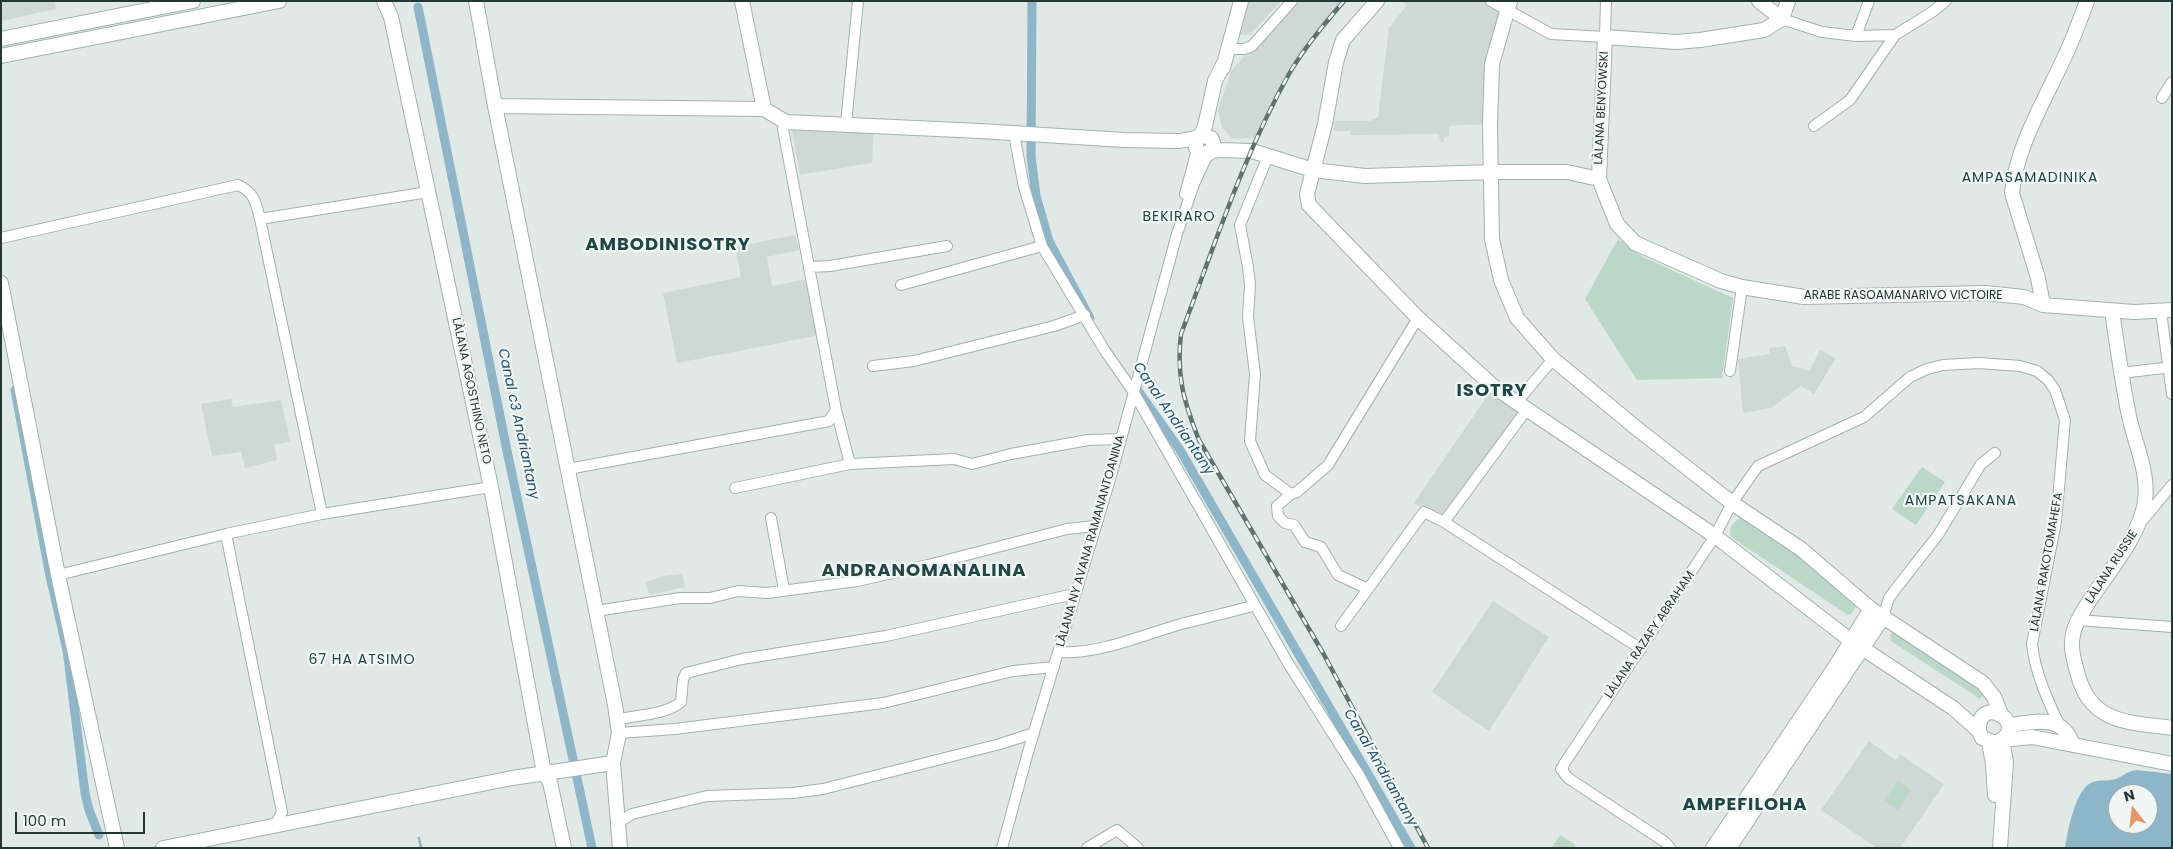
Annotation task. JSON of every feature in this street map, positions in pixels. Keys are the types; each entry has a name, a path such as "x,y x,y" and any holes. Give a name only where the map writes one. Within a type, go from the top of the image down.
{"street":[{"path":"1,39 193,1"},
{"path":"1,56 279,1"},
{"name":"LÀLANA AGOSTHINO NETO","path":"384,1 391,17 553,775 564,848"},
{"path":"476,1 495,106 618,727 613,770 620,848"},
{"path":"742,1 764,109"},
{"path":"846,124 858,1"},
{"path":"1204,145 1205,126 1215,81 1226,55 1241,1"},
{"path":"1226,55 1252,46 1292,1"},
{"path":"1377,1 1344,40 1336,62 1307,194 1309,205 1418,318 1494,387 1715,536 1862,649 1953,708 1979,731 1982,738 1995,741 2032,737 2172,764"},
{"path":"1491,1 1508,6 1551,34 1676,42 1764,30 1782,19 1788,1"},
{"path":"1605,37 1606,1"},
{"path":"1759,1 1782,19 1822,32 1856,36 1895,35"},
{"path":"1856,36 1869,1"},
{"path":"1814,126 1850,100 1895,35 1946,1"},
{"path":"2043,305 2038,278 2012,194 2013,184 2023,150 2051,82 2064,59 2087,1"},
{"path":"1508,6 1492,64 1490,125 1492,239 1502,280 1517,318 1553,359 1635,428 1732,503 1801,549 1871,609 1983,683 1994,697 2005,719 2008,731 1995,741"},
{"name":"LÀLANA BENYOWSKI","path":"1599,179 1605,37"},
{"path":"2162,98 2172,82"},
{"path":"495,106 764,109 786,122 1124,140 1180,141 1230,150 1252,151 1313,170 1365,176 1566,172 1599,179"},
{"path":"786,122 783,129 836,410 850,464"},
{"path":"1014,134 1024,187 1042,246 1105,351 1133,391 1288,663 1359,775 1399,848"},
{"name":"LÀLANA NY AVANA RAMANANTOANINA","path":"1002,848 1074,594 1121,439 1177,234 1190,172 1204,145"},
{"path":"1268,156 1240,225 1250,285 1248,317 1255,374 1250,441 1266,474 1291,494"},
{"name":"ARABE RASOAMANARIVO VICTOIRE","path":"1599,179 1617,224 1635,243 1721,281 1742,288 1804,298 1986,293 2024,297 2043,305 2112,311 2166,311"},
{"path":"1,238 238,185 248,189 254,196 260,219 322,514"},
{"path":"260,219 428,192"},
{"path":"810,267 830,266 946,246"},
{"path":"901,285 1042,246"},
{"path":"1,283 58,575 116,848"},
{"path":"1730,372 1742,288"},
{"name":"LÀLANA RUSSIE","path":"2112,311 2121,374 2130,418 2146,478 2145,502 2140,524 2078,620 2072,642 2073,655 2082,689 2093,706 2119,720 2172,728"},
{"path":"2166,311 2172,394"},
{"path":"873,366 914,360 1054,326 1085,316"},
{"path":"1368,589 1338,576 1321,547 1305,542 1294,525 1286,523 1278,516 1277,506 1291,494 1297,492 1328,465 1418,318"},
{"path":"1444,522 1553,359"},
{"name":"LÀLANA RAKOTOMAHEFA","path":"1732,503 1758,466 1864,417 1910,377 1927,369 1943,365 1979,363 2020,366 2036,371 2048,380 2055,390 2065,420 2056,522 2032,644 2033,658 2051,706 2053,723"},
{"path":"2121,374 2170,368"},
{"path":"568,469 829,421 836,410"},
{"path":"735,488 850,464 954,459 972,464 1012,454 1088,440 1121,439"},
{"path":"1729,848 1883,617 1890,598 1898,586 1938,535 1980,464 1995,453"},
{"path":"2140,524 2172,485"},
{"path":"58,575 226,534 322,514 491,487"},
{"name":"LÀLANA RAZAFY ABRAHAM","path":"1670,848 1665,842 1568,778 1561,769 1715,536 1732,503"},
{"path":"1341,626 1424,512 1444,522 1641,649"},
{"path":"771,518 784,590"},
{"path":"596,611 680,598 710,598 738,591 767,593 857,581 928,565 1067,529 1095,526"},
{"path":"226,534 282,812 275,825"},
{"path":"618,727 660,712 681,702 683,679 686,673 742,659 784,654 886,636 1074,594"},
{"path":"1058,652 1070,653 1093,650 1186,622 1226,614 1255,604"},
{"path":"1713,848 1835,667 1846,637 1871,609"},
{"path":"2078,620 2172,627"},
{"path":"618,727 675,729 883,703 1013,672 1054,667"},
{"path":"1979,731 1982,717 1991,712 2005,719 2053,723 2070,736 2073,745"},
{"path":"618,822 632,814 707,796 793,793 823,789 973,751 1034,733"},
{"path":"2006,762 2023,742 2032,737"},
{"path":"1995,741 2006,762 2000,848"},
{"path":"1992,848 1995,741"},
{"path":"189,848 584,768 613,770"},
{"path":"163,848 415,796 553,775"},
{"path":"1087,848 1117,830 1138,848"}],"shaded area":[{"path":"1,1 55,1 56,9 1,21"},
{"path":"1246,1 1281,1 1250,35 1238,34"},
{"path":"1294,1 1343,1 1322,26 1289,74 1258,138 1233,139 1222,128 1218,110 1231,71"},
{"path":"1402,1 1489,1 1502,9 1484,124 1449,126 1449,136 1444,138 1444,142 1440,142 1439,134 1350,135 1350,131 1334,131 1334,121 1369,121 1378,117 1389,28 1407,5"},
{"path":"791,125 874,129 872,163 800,175"},
{"path":"795,235 799,250 767,257 772,286 808,279 820,335 677,363 663,293 741,277 735,247"},
{"path":"1785,346 1792,366 1809,371 1820,350 1836,358 1814,394 1801,386 1771,408 1743,413 1738,359 1769,354 1770,348"},
{"name":"ISOTRY","path":"1492,389 1525,410 1443,521 1414,503"},
{"path":"231,399 233,407 281,400 290,441 274,445 277,460 245,468 241,452 212,456 201,404"},
{"path":"682,574 685,587 649,595 646,582 664,576"},
{"path":"1493,601 1549,637 1489,731 1432,692"},
{"path":"1869,741 1896,760 1900,754 1944,784 1900,848 1877,848 1821,810"}],"green space":[{"path":"1618,239 1643,257 1733,298 1722,378 1637,380 1585,299"},
{"path":"1922,467 1945,482 1916,525 1892,509"},
{"path":"1743,517 1861,595 1861,599 1851,614 1848,615 1731,537 1730,531 1732,526 1739,518"},
{"path":"1898,624 1990,685 1980,699 1891,641 1890,635"},
{"path":"1898,781 1911,790 1898,810 1884,801"},
{"path":"1560,835 1576,845 1574,848 1551,848"}],"water":[{"path":"2137,770 2172,774 2172,848 2065,848 2073,811 2081,792 2093,782 2116,779"}],"waterway":[{"name":"Canal Andriantany","path":"1032,1 1031,156 1036,196 1049,241 1090,318"},
{"name":"Canal c3 Andriantany","path":"418,7 507,451 592,848"},
{"name":"Canal Andriantany","path":"1134,385 1180,450 1411,848"},
{"path":"15,390 50,576 67,650 85,793 89,810 99,835"},
{"path":"419,838 421,848"}],"railway":[{"path":"1344,1 1295,64 1257,137 1243,169 1181,334 1180,363 1182,388 1199,440 1323,653 1428,848"}],"district":[{"name":"AMPASAMADINIKA","path":"2030,178"},
{"name":"BEKIRARO","path":"1179,217"},
{"name":"AMBODINISOTRY","path":"668,245"},
{"name":"ISOTRY","path":"1492,391"},
{"name":"AMPATSAKANA","path":"1961,501"},
{"name":"ANDRANOMANALINA","path":"924,571"},
{"name":"67 HA ATSIMO","path":"362,660"},
{"name":"AMPEFILOHA","path":"1745,805"}]}
